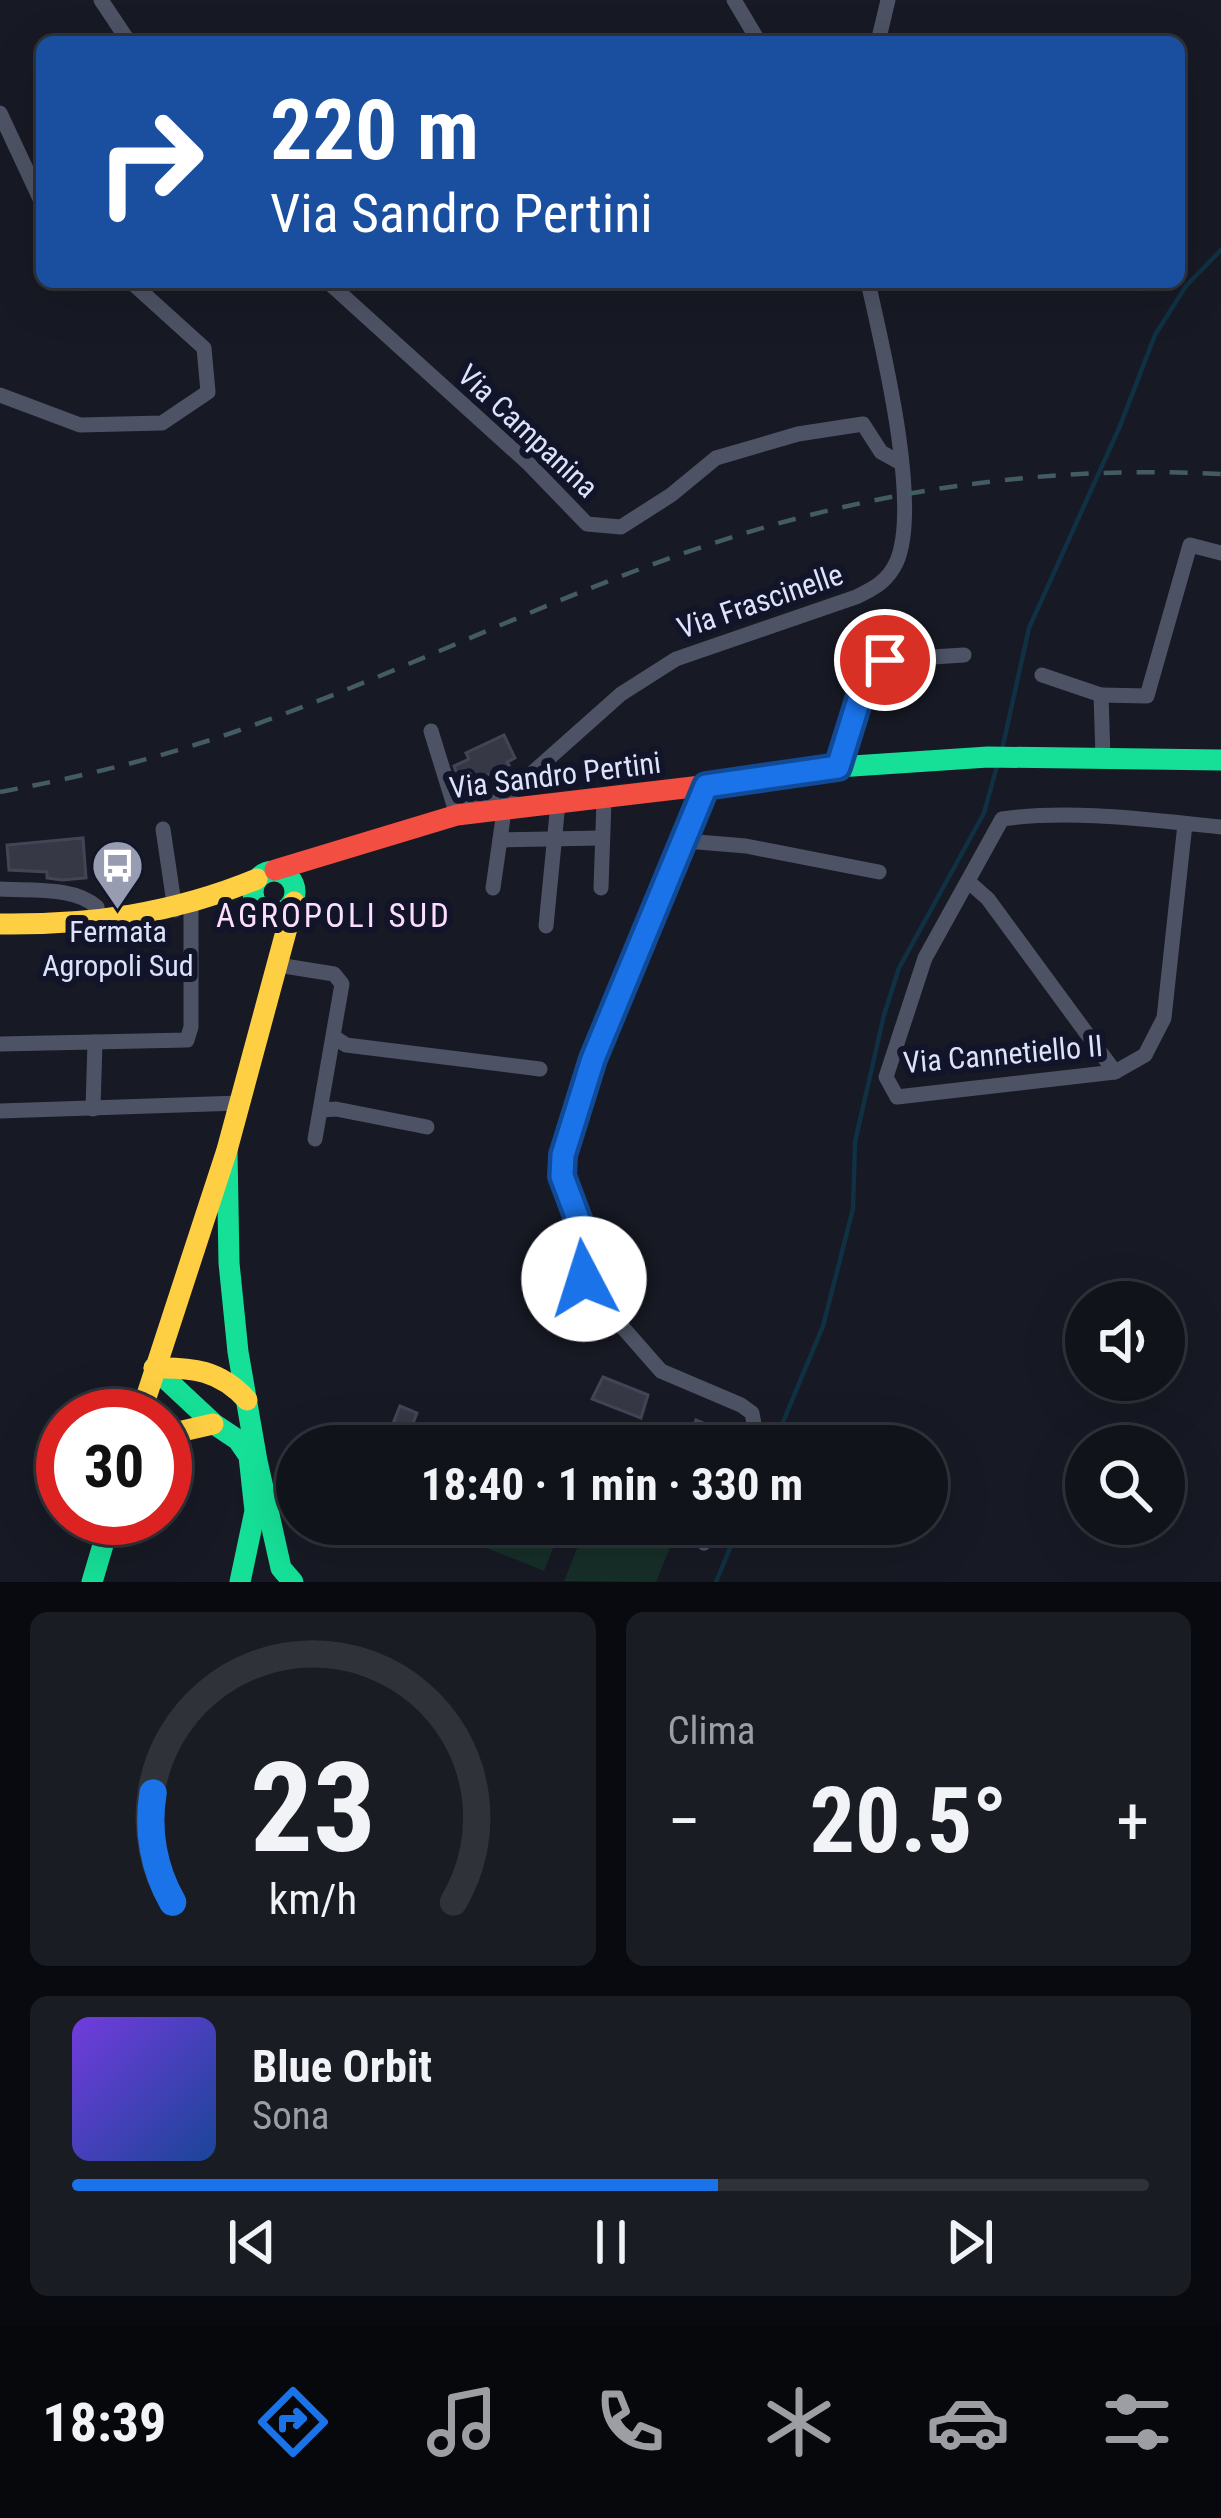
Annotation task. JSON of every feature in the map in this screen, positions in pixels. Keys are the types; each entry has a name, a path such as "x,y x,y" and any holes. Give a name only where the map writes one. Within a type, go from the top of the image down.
{"main road":[{"name":"Via Sandro Pertini","path":"188,907 266,874 457,815 838,767 988,757 1221,760"},
{"path":"6,924 99,925 188,907 280,913 326,856"},
{"path":"148,1389 226,1150 281,955 295,897 292,880 266,874 253,896 281,955"},
{"path":"226,1150 231,1202 229,1275 247,1400 281,1568 293,1582"},
{"path":"154,1368 204,1368 230,1379 247,1400"},
{"path":"154,1368 213,1424 239,1440 249,1455 255,1483 253,1542 240,1582"},
{"path":"192,1427 213,1424"},
{"path":"92,1582 103,1545"}],"street":[{"path":"100,0 125,36"},
{"path":"734,0 755,36"},
{"path":"879,36 888,0"},
{"path":"0,113 36,189"},
{"path":"0,395 80,424 100,424 162,423 208,392 205,348 138,288"},
{"name":"Via Campanina","path":"335,288 530,464 587,524 621,527 716,458 816,431 863,424 881,452 899,462"},
{"name":"Via Frascinelle","path":"457,815 527,778 621,694 676,658 880,586 898,559 905,531 894,400 869,288"},
{"path":"1042,675 1101,695 1147,696 1190,544 1221,553"},
{"path":"838,767 874,665 885,660 964,655"},
{"path":"1101,695 1103,757"},
{"path":"431,730 457,815"},
{"path":"527,778 531,799 551,804 556,842 546,926"},
{"name":"Via Frascinelle","path":"493,887 500,840 527,778"},
{"path":"706,786 593,1059 563,1155 562,1176 584,1235 584,1279 596,1297 661,1372 741,1405 752,1413 754,1425"},
{"path":"601,888 604,800"},
{"name":"Via Cannetiello II","path":"1185,824 1164,1018 1145,1055 1115,1072 897,1097 886,1077 925,958 1002,820 1034,814 1185,824 1221,827"},
{"path":"0,1045 188,1040 188,907 163,829"},
{"path":"500,840 601,838"},
{"path":"686,841 879,872"},
{"path":"970,883 988,898 1115,1072"},
{"path":"6,924 7,890 54,892 93,902 99,925"},
{"path":"281,955 340,978 315,1139"},
{"path":"334,1037 346,1045 540,1069"},
{"path":"94,1108 95,1042"},
{"path":"0,1112 240,1103"},
{"path":"321,1110 427,1127"}],"green space":[{"path":"479,1545 554,1545 544,1571"},
{"path":"579,1545 671,1545 656,1582 564,1581"}],"building":[{"path":"504,735 515,758 461,787 454,766 469,759 466,753"},
{"path":"83,838 86,878 62,880 47,878 47,872 9,870 7,845"},
{"path":"603,1377 648,1395 641,1418 592,1399"},
{"path":"400,1406 417,1413 412,1425 392,1425"}],"waterway":[{"path":"1185,288 1221,250"},
{"path":"1002,750 1029,628 1120,426 1155,335 1185,288"},
{"path":"782,1425 823,1326 853,1209 855,1142 899,968 984,813 997,766"},
{"path":"716,1582 731,1545"}],"railway":[{"path":"0,792 120,766 237,731 643,568 829,510 1024,478 1221,474"}],"traffic: fast":[{"path":"735,782 838,767 988,757 1221,760"},
{"path":"274,871 289,877 295,892 289,907 274,913 259,907 253,892 259,877 274,871"},
{"path":"227,1150 229,1263 238,1352 281,1568 293,1582"},
{"path":"154,1368 238,1440 249,1456 255,1511 240,1582"},
{"path":"92,1582 103,1545"}],"traffic: slow":[{"path":"0,924 131,915 194,901 257,879"},
{"path":"149,1389 227,1150 294,902"},
{"path":"154,1368 205,1372 247,1400"},
{"path":"192,1429 213,1424"}],"traffic: jam":[{"path":"275,870 457,815 735,782"}],"place":[{"name":"Fermata Agropoli Sud","path":"118,912"}],"district":[{"name":"AGROPOLI SUD","path":"334,915"}],"route":[{"path":"584,1279 584,1235 562,1176 563,1155 593,1059 706,786 838,767 866,677 874,665 885,660"}]}
